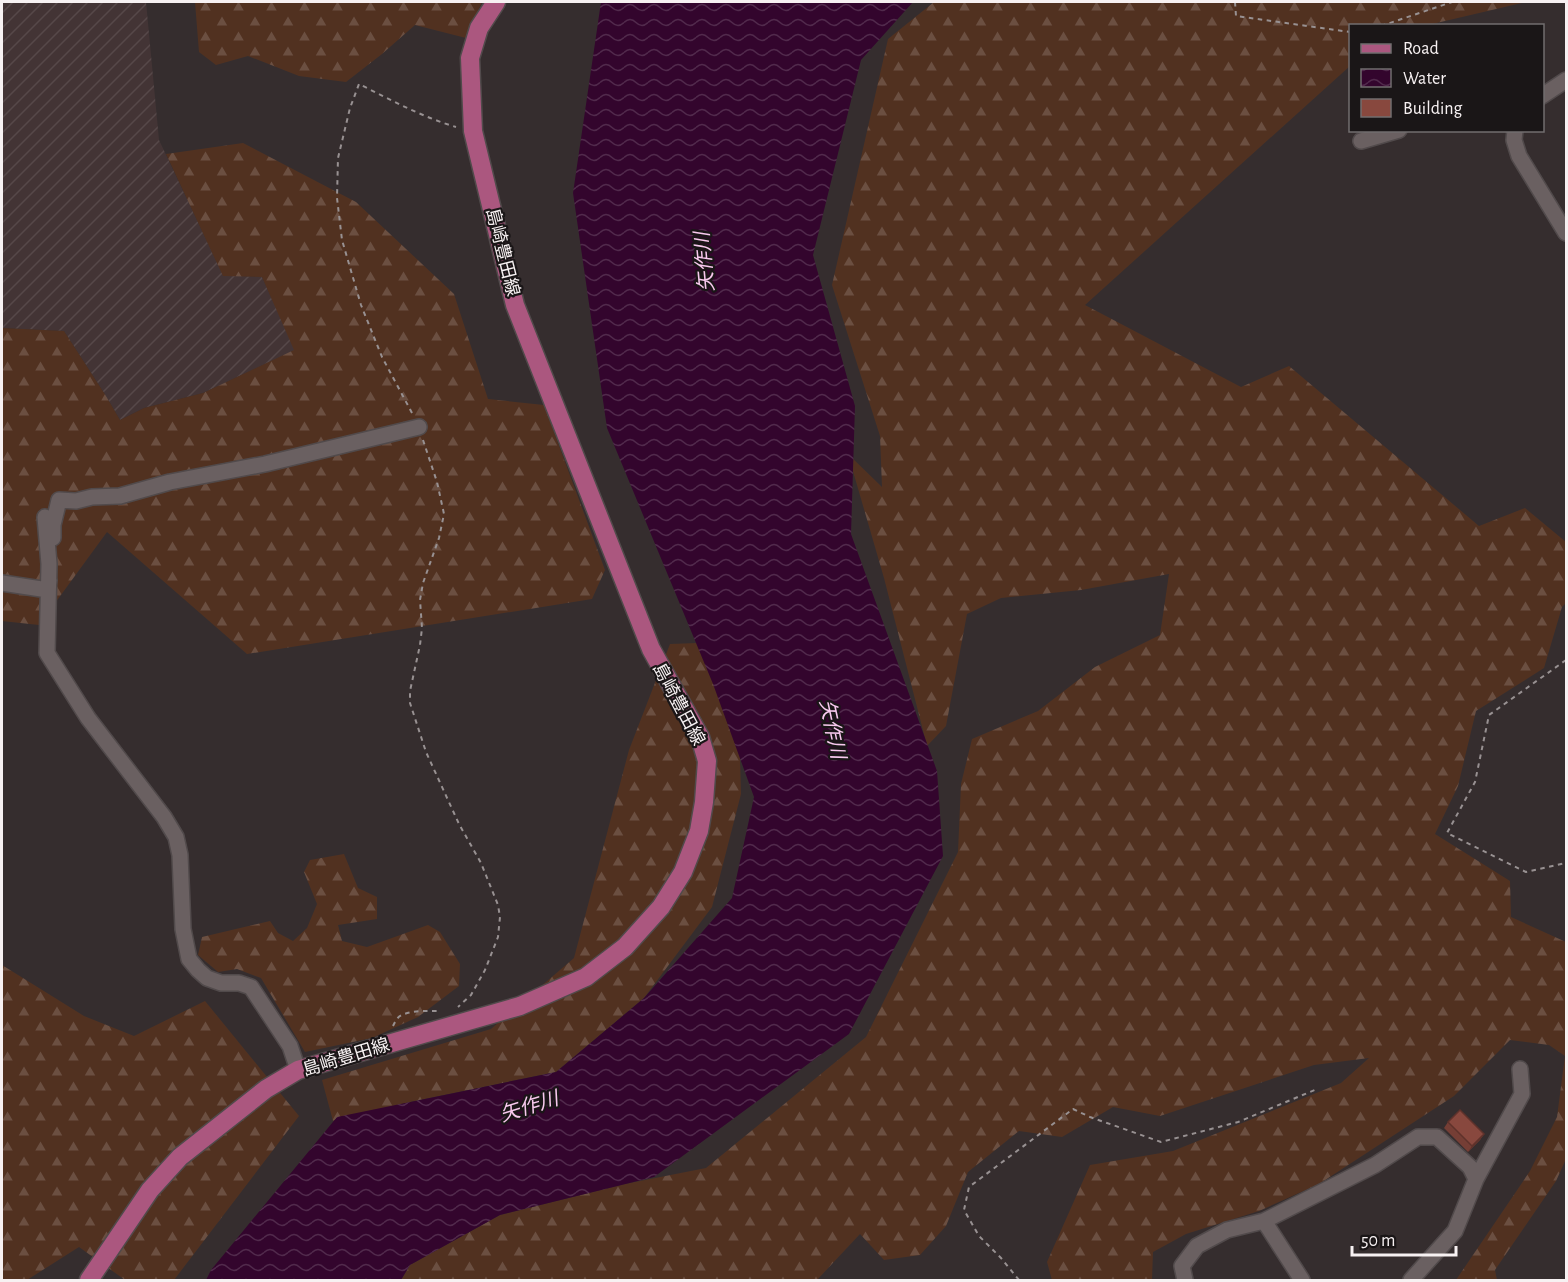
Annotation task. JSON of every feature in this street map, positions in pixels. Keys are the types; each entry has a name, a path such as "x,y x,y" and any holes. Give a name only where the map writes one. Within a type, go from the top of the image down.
{"main road":[{"name":"島崎豊田線","path":"89,1281 150,1190 180,1157 266,1089 298,1070 520,1006 586,977 625,947 661,907 682,872 699,831 707,761 700,737 651,649 515,305 473,131 470,58 479,28 496,2"}],"street":[{"path":"1544,94 1566,80"},
{"path":"1361,141 1392,132"},
{"path":"1515,132 1514,140 1519,156 1566,232"},
{"path":"2,583 48,590 53,552 53,525 59,500 76,501 92,497 120,496 170,482 265,464 419,427"},
{"path":"45,517 49,564 47,653 87,718 164,817 176,837 180,855 183,929 189,959 207,978 221,983 239,983 251,987 290,1046 298,1070"},
{"path":"1411,1281 1455,1231 1476,1179 1522,1094 1520,1069"},
{"path":"1185,1281 1182,1266 1197,1246 1227,1230 1264,1221 1375,1165 1418,1137 1437,1137 1470,1167 1476,1179"},
{"path":"1264,1221 1302,1281"}],"path":[{"path":"1235,2 1236,16 1349,32"},
{"path":"1387,24 1452,2"},
{"path":"456,1008 471,995 486,970 498,937 500,917 498,905 482,863 455,815 426,752 410,704 410,690 422,628 420,600 423,583 440,538 444,514 437,482 419,427 382,357 361,305 342,240 337,198 338,158 350,108 359,84 410,110 473,131"},
{"path":"1566,660 1489,715 1474,782 1447,833 1526,872 1566,863"},
{"path":"391,1032 401,1015 448,1011"},
{"path":"1019,1281 1001,1258 979,1236 964,1209 969,1187 1073,1109 1161,1142 1238,1122 1317,1089"}],"shaded area":[{"path":"2,2 146,2 159,140 223,275 262,277 295,350 203,393 144,408 120,420 64,331 2,328"}],"green space":[{"path":"195,2 482,2 466,38 415,25 346,82 299,76 248,56 216,65 199,52"},
{"path":"934,2 1526,2 1432,24 1349,24 1349,67 1085,305 1241,387 1289,366 1479,526 1525,508 1566,542 1566,603 1562,607 1544,668 1476,711 1458,786 1435,834 1510,881 1511,917 1566,942 1566,1159 1556,1181 1495,1270 1497,1280 1456,1280 1530,1171 1557,1117 1565,1056 1549,1045 1510,1040 1454,1096 1319,1184 1259,1211 1186,1234 1153,1252 1152,1280 1052,1280 1047,1262 1090,1165 1173,1151 1341,1083 1369,1058 1314,1065 1160,1116 1113,1107 1062,1137 1019,1131 968,1172 946,1226 920,1255 884,1260 860,1234 817,1280 401,1280 410,1265 500,1215 625,1184 706,1168 866,1037 958,852 961,784 972,739 1038,711 1095,667 1160,635 1169,574 1081,590 1001,598 967,614 946,726 927,746 884,578 848,454 882,487 880,436 832,285 888,39"},
{"path":"243,143 356,202 454,294 488,399 544,405 605,570 592,599 247,654 107,532 39,625 2,621 2,328 64,331 120,420 144,408 203,393 294,350 262,277 223,276 166,154"},
{"path":"726,642 738,686 741,794 712,907 644,998 556,1072 410,1102 333,1121 322,1080 491,1029 574,958 629,750 670,644"},
{"path":"344,854 358,888 377,897 377,919 338,925 342,941 367,947 428,925 440,932 460,964 459,986 418,1017 372,1038 305,1052 261,978 237,969 218,972 198,955 202,937 270,921 278,933 293,941 307,928 317,904 304,872 310,860"},
{"path":"2,965 84,1016 134,1036 205,1001 299,1116 174,1280 125,1280 79,1247 27,1280 2,1280"}],"water":[{"name":"矢作川","path":"601,2 913,2 861,60 813,255 855,406 851,534 937,771 943,856 849,1034 654,1177 500,1215 410,1265 401,1280 206,1280 211,1270 337,1117 556,1072 644,998 732,898 754,797 713,684 607,428 573,193"}],"building":[{"path":"1460,1110 1484,1134 1472,1146 1448,1122"}]}
